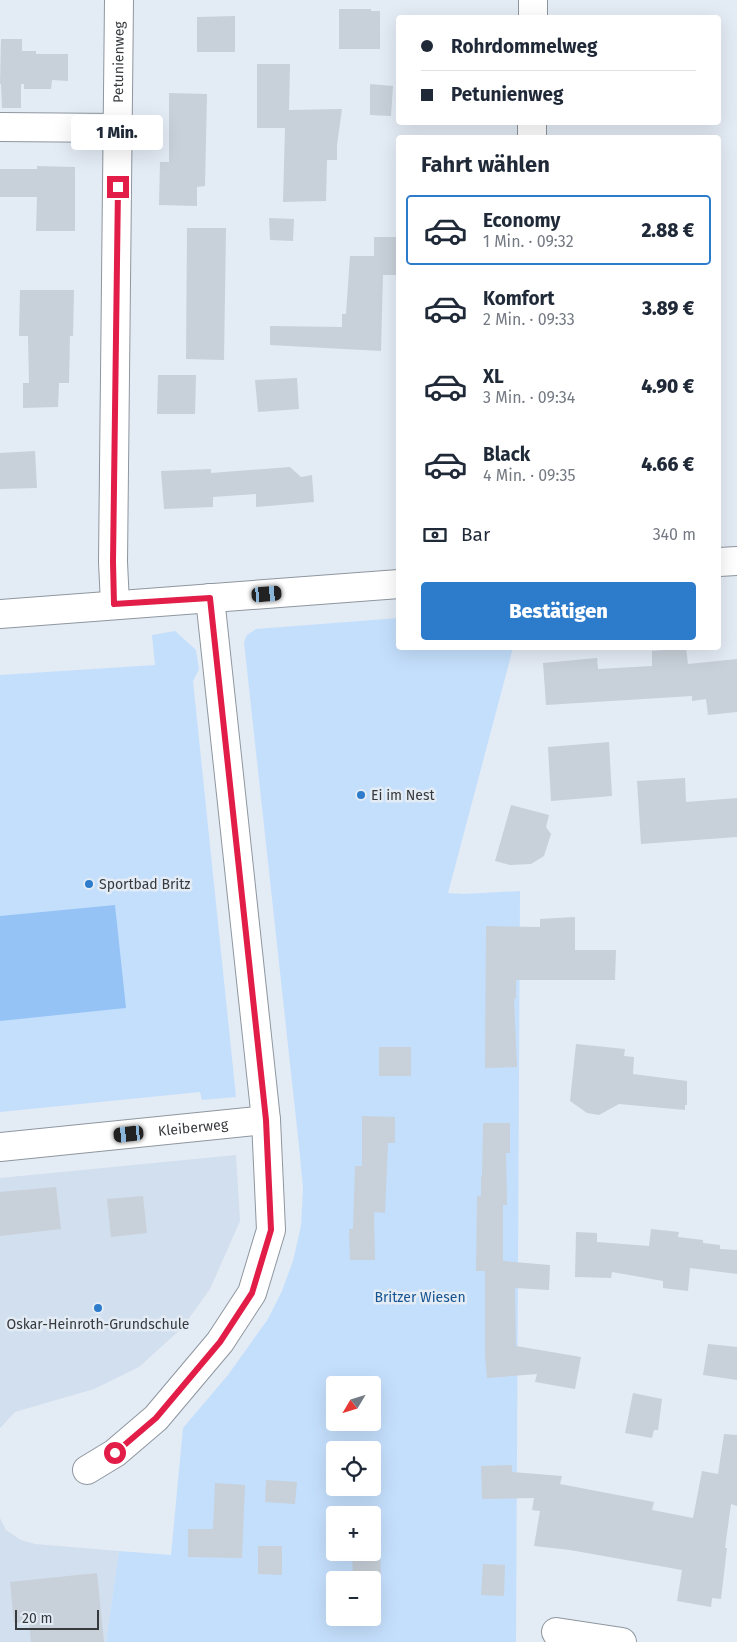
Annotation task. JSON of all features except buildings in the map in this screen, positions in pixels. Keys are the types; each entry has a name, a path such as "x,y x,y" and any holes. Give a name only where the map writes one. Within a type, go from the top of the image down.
{"street":[{"name":"Petunienweg","path":"114,604 119,0"},
{"path":"533,0 533,15"},
{"path":"0,127 118,128"},
{"path":"721,562 737,561"},
{"path":"0,614 396,584"},
{"path":"87,1470 115,1453 156,1418 220,1342 252,1293 271,1230 266,1120 210,598"},
{"name":"Kleiberweg","path":"0,1147 266,1120"},
{"path":"556,1632 622,1642"}],"shaded area":[{"name":"Oskar-Heinroth-Grundschule","path":"236,1155 240,1221 210,1289 182,1328 139,1367 94,1389 15,1412 0,1428 0,1178"},
{"path":"0,1518 6,1530 21,1540 35,1544 119,1551 106,1642 0,1642"}],"green space":[{"name":"Britzer Wiesen","path":"396,618 396,650 512,650 448,893 520,891 516,1642 106,1642 119,1551 171,1555 183,1428 228,1375 268,1319 282,1291 293,1261 301,1226 303,1188 299,1146 244,642 247,635 256,629"},
{"name":"Sportbad Britz","path":"175,631 196,650 199,669 193,681 236,1097 202,1100 200,1092 0,1112 0,675 155,665 152,635"}],"water":[{"path":"115,905 126,1008 0,1021 0,916"}],"place":[{"name":"Ei im Nest","path":"361,795"},
{"name":"Sportbad Britz","path":"89,884"},
{"name":"Oskar-Heinroth-Grundschule","path":"98,1308"}],"route":[{"path":"115,1453 156,1418 220,1342 252,1293 271,1230 266,1120 210,598 114,604 118,187"}]}
